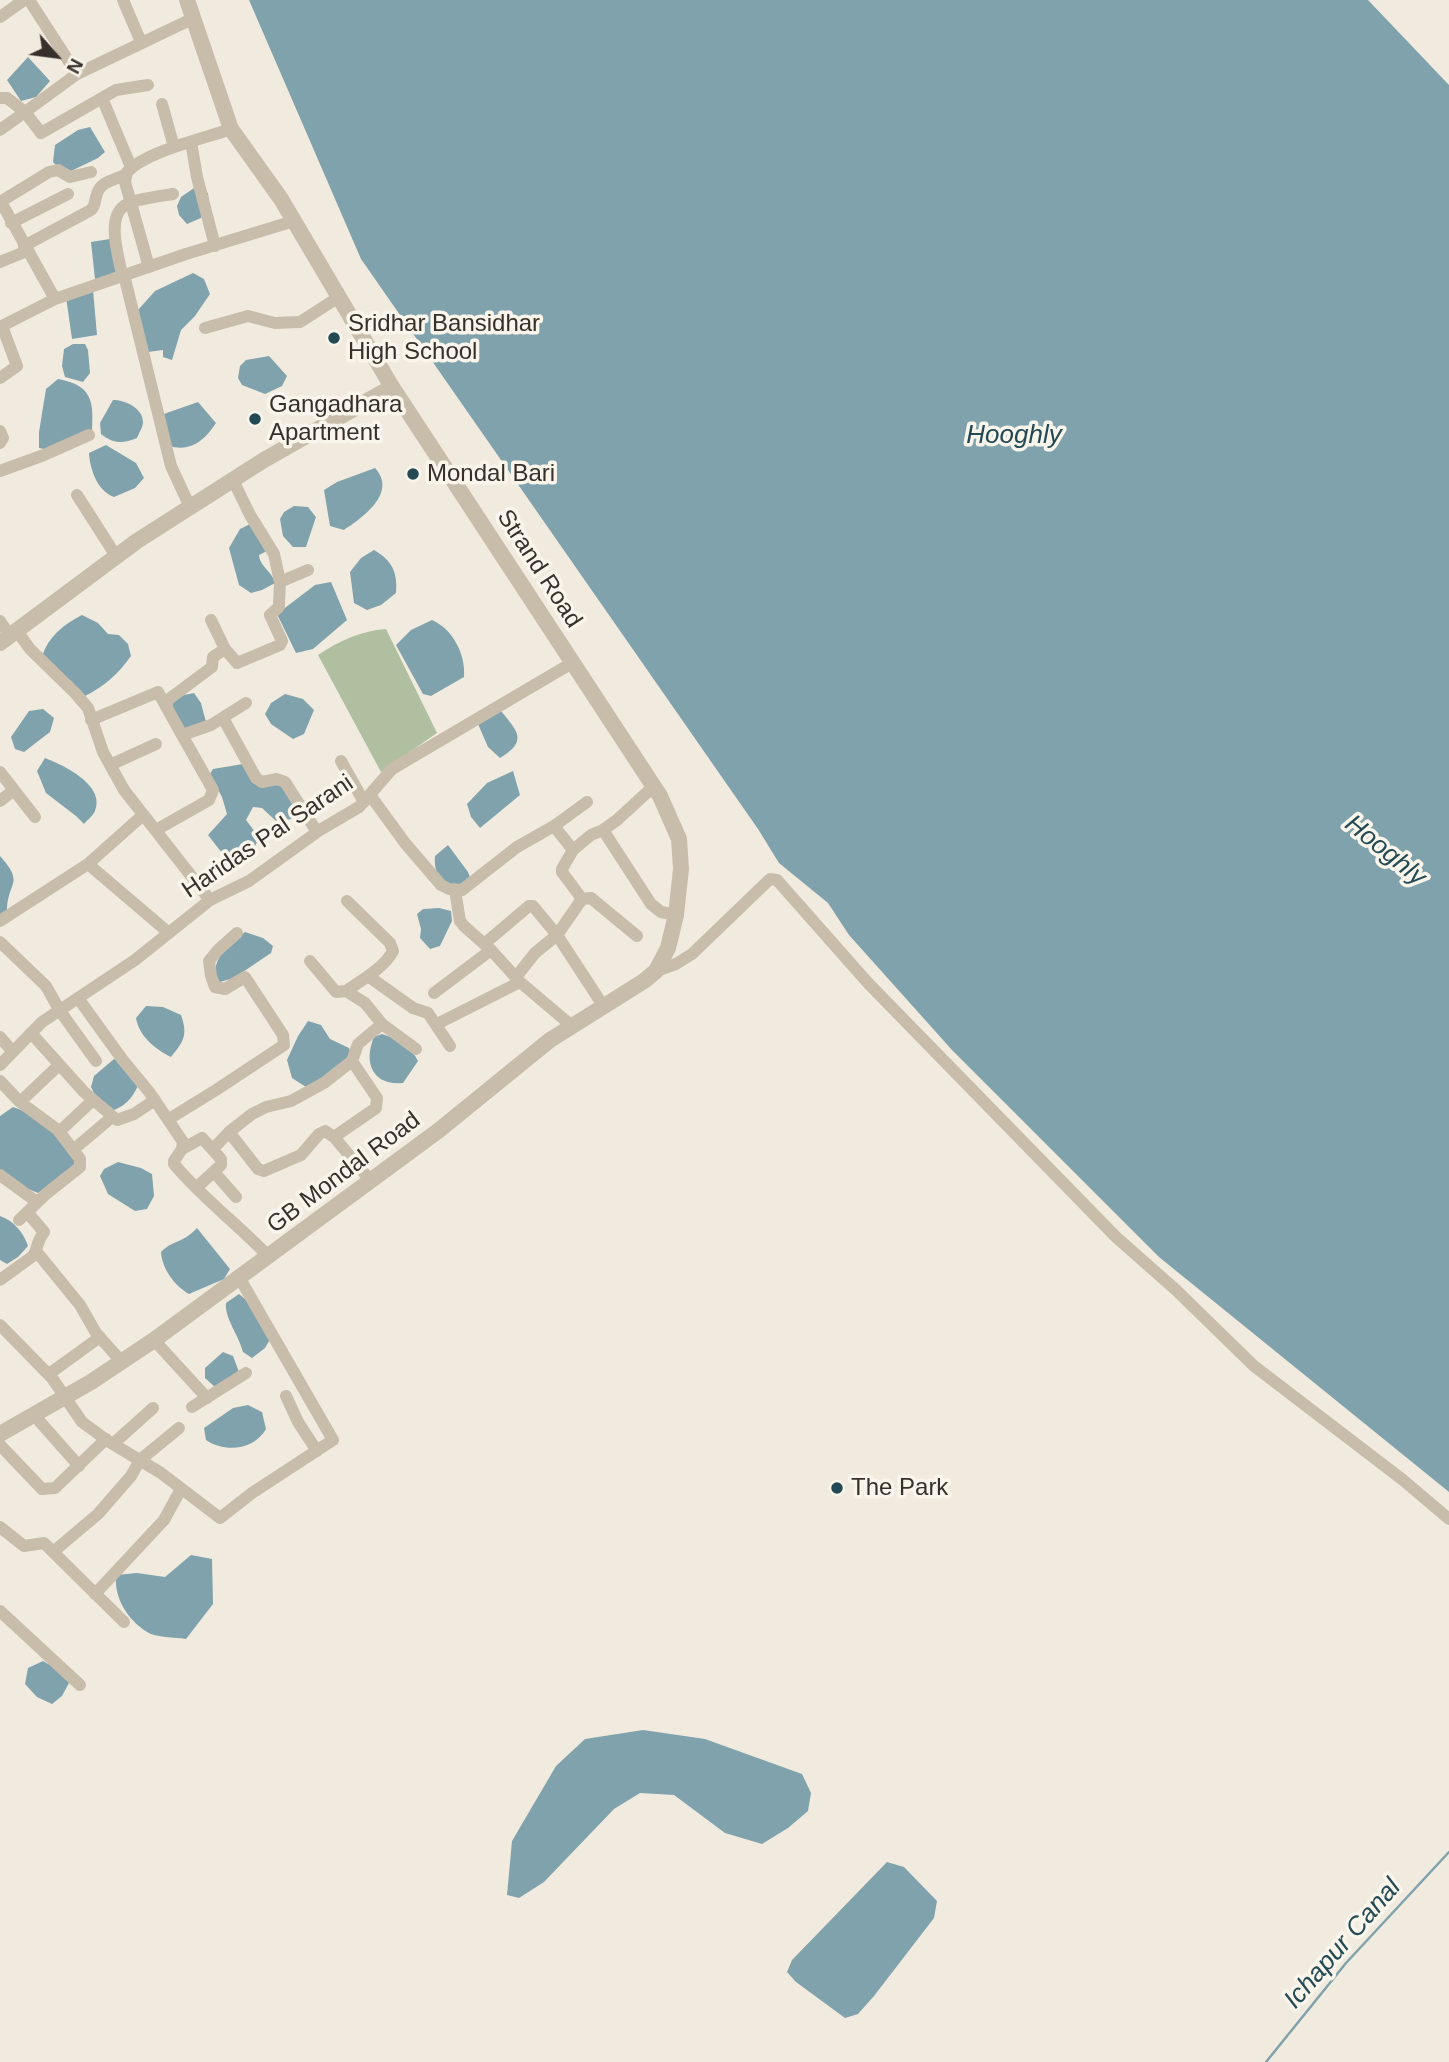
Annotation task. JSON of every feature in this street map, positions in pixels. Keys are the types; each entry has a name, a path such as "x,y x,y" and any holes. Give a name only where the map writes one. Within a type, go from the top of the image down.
{"street":[{"path":"0,17 27,0 77,74"},
{"path":"123,0 141,41"},
{"name":"Strand Road","path":"187,0 231,129 294,221 392,387 654,786 679,839 681,869 676,915"},
{"path":"0,130 77,74 141,41 194,18"},
{"path":"1,97 7,98 25,112 41,133 124,87 148,85"},
{"path":"102,98 128,171 125,182 149,267"},
{"path":"162,104 174,147"},
{"path":"0,262 91,210 103,184 174,147 231,129"},
{"path":"191,142 215,246"},
{"path":"54,299 0,202 49,172 58,170 70,177 91,172"},
{"path":"11,223 68,194"},
{"path":"173,194 131,203 121,209 115,221 123,275 171,466 190,507"},
{"path":"0,378 17,366 1,327 54,299 294,221"},
{"path":"205,328 248,316 275,323 300,322 340,297"},
{"path":"9,637 117,556 190,507 392,387"},
{"path":"0,431 0,443"},
{"path":"0,471 89,435"},
{"path":"211,620 225,649 237,663 281,644 282,641 270,615 279,607 280,582 270,545 250,515 233,480"},
{"path":"78,495 117,556"},
{"path":"280,582 308,570"},
{"path":"0,621 9,637 30,649 88,708 110,765 124,790 210,900"},
{"path":"165,702 212,667 214,656 225,649"},
{"name":"Haridas Pal Sarani","path":"0,1065 42,1022 135,960 210,900 249,881 317,832 359,807 392,769 572,663"},
{"path":"91,720 153,693 158,692 165,702 213,790 213,795 209,800 156,830"},
{"path":"182,735 211,725 246,703"},
{"path":"223,718 256,778 262,782 277,779 285,782 317,832"},
{"path":"110,765 156,744"},
{"path":"341,761 367,798 441,885 455,890 462,890 517,847 554,826 587,802"},
{"path":"0,772 35,817"},
{"path":"582,899 562,872 573,850 591,835 603,830 654,786"},
{"path":"0,801 14,790"},
{"path":"0,921 88,864 144,815"},
{"path":"554,826 573,850"},
{"path":"603,830 652,904 661,912 676,915 668,948 656,971"},
{"path":"88,864 169,933"},
{"path":"656,971 676,964 692,954 770,879 783,884 868,983 1116,1237 1176,1290 1254,1366 1404,1480 1449,1519"},
{"path":"455,890 460,921 518,980 572,1026"},
{"path":"437,1024 518,980 535,953 557,935 582,899 591,898 637,936"},
{"path":"310,961 336,992 346,991 391,956 393,951 390,943 347,901"},
{"path":"434,993 487,947 528,906 537,908 604,1006"},
{"path":"169,1119 284,1045 283,1035 246,977 225,989 215,987 209,961 237,933"},
{"path":"0,942 46,986 60,1011 96,1061"},
{"name":"GB Mondal Road","path":"0,1434 122,1362 154,1340 438,1131 550,1040 656,971"},
{"path":"368,976 413,1008 424,1010 437,1024 450,1046"},
{"path":"346,991 365,1003 382,1024 416,1049"},
{"path":"78,998 169,1119 183,1142 174,1164 269,1257"},
{"path":"213,1149 252,1114 266,1107 291,1101 324,1083 352,1061 358,1044 382,1024"},
{"path":"32,1033 59,1065 112,1117 122,1120 155,1100"},
{"path":"0,1037 13,1052"},
{"path":"334,1138 376,1108 377,1098 352,1061"},
{"path":"20,1102 59,1065"},
{"path":"0,1081 20,1102 49,1121 80,1159 80,1167 23,1216 44,1232 36,1242 36,1251 122,1362"},
{"path":"60,1132 93,1100"},
{"path":"73,1150 112,1117"},
{"path":"229,1132 258,1169 264,1171 301,1156 319,1134 325,1131 370,1180"},
{"path":"182,1149 202,1138 222,1162 196,1188"},
{"path":"214,1172 236,1197"},
{"path":"0,1175 37,1202"},
{"path":"0,1280 36,1251"},
{"path":"0,1325 49,1374 82,1422 220,1518 252,1493 333,1440 239,1278"},
{"path":"49,1374 100,1337"},
{"path":"154,1340 207,1398"},
{"path":"192,1407 246,1373"},
{"path":"286,1396 298,1422 317,1451"},
{"path":"0,1445 42,1489 55,1488 109,1441 153,1408"},
{"path":"33,1414 79,1466"},
{"path":"53,1552 98,1514 131,1476 139,1460 179,1428"},
{"path":"95,1594 164,1520 181,1489"},
{"path":"0,1527 24,1546 44,1542 124,1622"},
{"path":"0,1611 80,1685"}],"green space":[{"path":"386,629 437,733 381,772 318,655 350,638"}],"water":[{"name":"Hooghly","path":"249,0 1368,0 1449,85 1449,1492 1159,1257 952,1050 849,935 828,903 779,863 361,259"},
{"path":"28,57 50,81 36,97 21,101 7,80"},
{"path":"90,127 105,152 69,172 60,169 53,162 55,145 78,130"},
{"path":"197,186 208,193 209,203 201,218 187,224 179,215 177,206 181,197"},
{"path":"116,238 120,272 95,279 91,242"},
{"path":"193,273 204,279 210,294 195,316 181,330 172,360 163,357 163,350 148,352 138,310 155,291"},
{"path":"93,290 97,335 72,339 66,297"},
{"path":"73,344 85,344 88,350 90,373 83,382 65,377 62,366 64,349"},
{"path":"269,356 287,376 282,386 265,394 242,385 238,378 240,366 246,360"},
{"path":"58,379 78,385 88,396 92,410 92,430 49,450 39,448 46,389"},
{"path":"113,400 128,403 140,413 143,424 137,438 118,442 101,434 100,423"},
{"path":"198,402 216,423 196,444 184,447 169,446 161,415"},
{"path":"106,445 136,463 144,478 135,488 114,497 99,485 89,453"},
{"path":"375,468 381,477 382,487 375,504 344,530 330,526 324,490 337,482"},
{"path":"294,506 308,507 316,517 306,547 293,547 283,536 280,519 284,512"},
{"path":"252,523 273,548 259,555 275,583 251,593 239,585 229,548 240,529"},
{"path":"374,550 385,558 392,568 396,579 396,593 381,605 367,610 354,603 350,572 361,558"},
{"path":"331,582 347,620 313,649 296,653 277,614 315,585"},
{"path":"82,615 98,623 108,634 119,635 128,644 131,656 111,679 85,696 42,656 57,632"},
{"path":"432,620 446,630 457,644 463,660 464,677 431,696 423,694 396,645 411,630"},
{"path":"194,693 201,703 206,722 184,730 172,703 179,696"},
{"path":"285,694 303,699 314,710 304,734 293,739 271,724 265,714 271,703"},
{"path":"43,709 54,718 50,732 24,752 15,749 11,737 29,711"},
{"path":"501,711 516,731 517,741 509,752 500,758 488,747 478,724"},
{"path":"45,758 81,777 94,793 97,802 95,811 84,824 46,793 37,771"},
{"path":"243,764 259,787 281,782 298,811 291,819 277,822 262,808 253,807 246,820 259,837 249,855 232,866 208,835 227,814 210,774 213,769"},
{"path":"513,771 520,795 480,828 471,817 467,804 487,783"},
{"path":"448,845 471,880 462,887 445,881 436,869 435,856"},
{"path":"0,856 12,872 13,883 7,910 0,916"},
{"path":"439,908 451,911 452,921 440,946 430,949 420,938 421,929 417,914 423,909"},
{"path":"245,932 263,938 273,946 271,953 234,978 220,982 214,976 217,962 224,951"},
{"path":"146,1006 163,1007 181,1015 183,1038 171,1057 154,1046 140,1031 136,1018"},
{"path":"308,1021 321,1025 330,1039 349,1048 352,1056 343,1065 306,1087 292,1078 287,1060"},
{"path":"382,1034 403,1043 418,1061 403,1083 384,1081 373,1071 370,1064 374,1037"},
{"path":"114,1059 123,1065 138,1086 127,1102 111,1111 97,1099 91,1087 94,1076"},
{"path":"13,1107 42,1122 78,1162 38,1193 0,1170 0,1116"},
{"path":"118,1162 152,1174 154,1196 147,1209 135,1211 108,1194 100,1176 104,1169"},
{"path":"0,1216 17,1228 28,1246 7,1264 0,1260"},
{"path":"197,1228 230,1269 224,1279 189,1294 170,1276 161,1252"},
{"path":"239,1294 253,1306 271,1338 265,1348 252,1358 243,1352 226,1308 226,1303"},
{"path":"223,1352 233,1356 239,1372 216,1388 205,1378 205,1368"},
{"path":"248,1405 262,1412 266,1429 261,1436 247,1445 230,1448 206,1440 204,1428 233,1408"},
{"path":"191,1555 212,1559 213,1604 186,1639 147,1632 133,1621 123,1607 117,1592 116,1575 137,1573 165,1577"},
{"path":"43,1661 62,1672 70,1681 62,1696 52,1704 37,1697 25,1684 28,1668"},
{"path":"643,1730 705,1739 802,1774 811,1793 808,1811 788,1828 762,1844 725,1833 674,1795 640,1793 614,1809 544,1882 519,1898 507,1895 512,1841 556,1766 585,1739"},
{"path":"887,1862 904,1867 937,1901 934,1918 858,2014 845,2018 796,1982 787,1972 792,1960"}],"waterway":[{"name":"Ichapur Canal","path":"1266,2062 1346,1963 1449,1852"}],"place":[{"name":"Sridhar Bansidhar High School","path":"334,338"},
{"name":"Gangadhara Apartment","path":"255,419"},
{"name":"Mondal Bari","path":"413,474"},
{"name":"The Park","path":"837,1488"}]}
